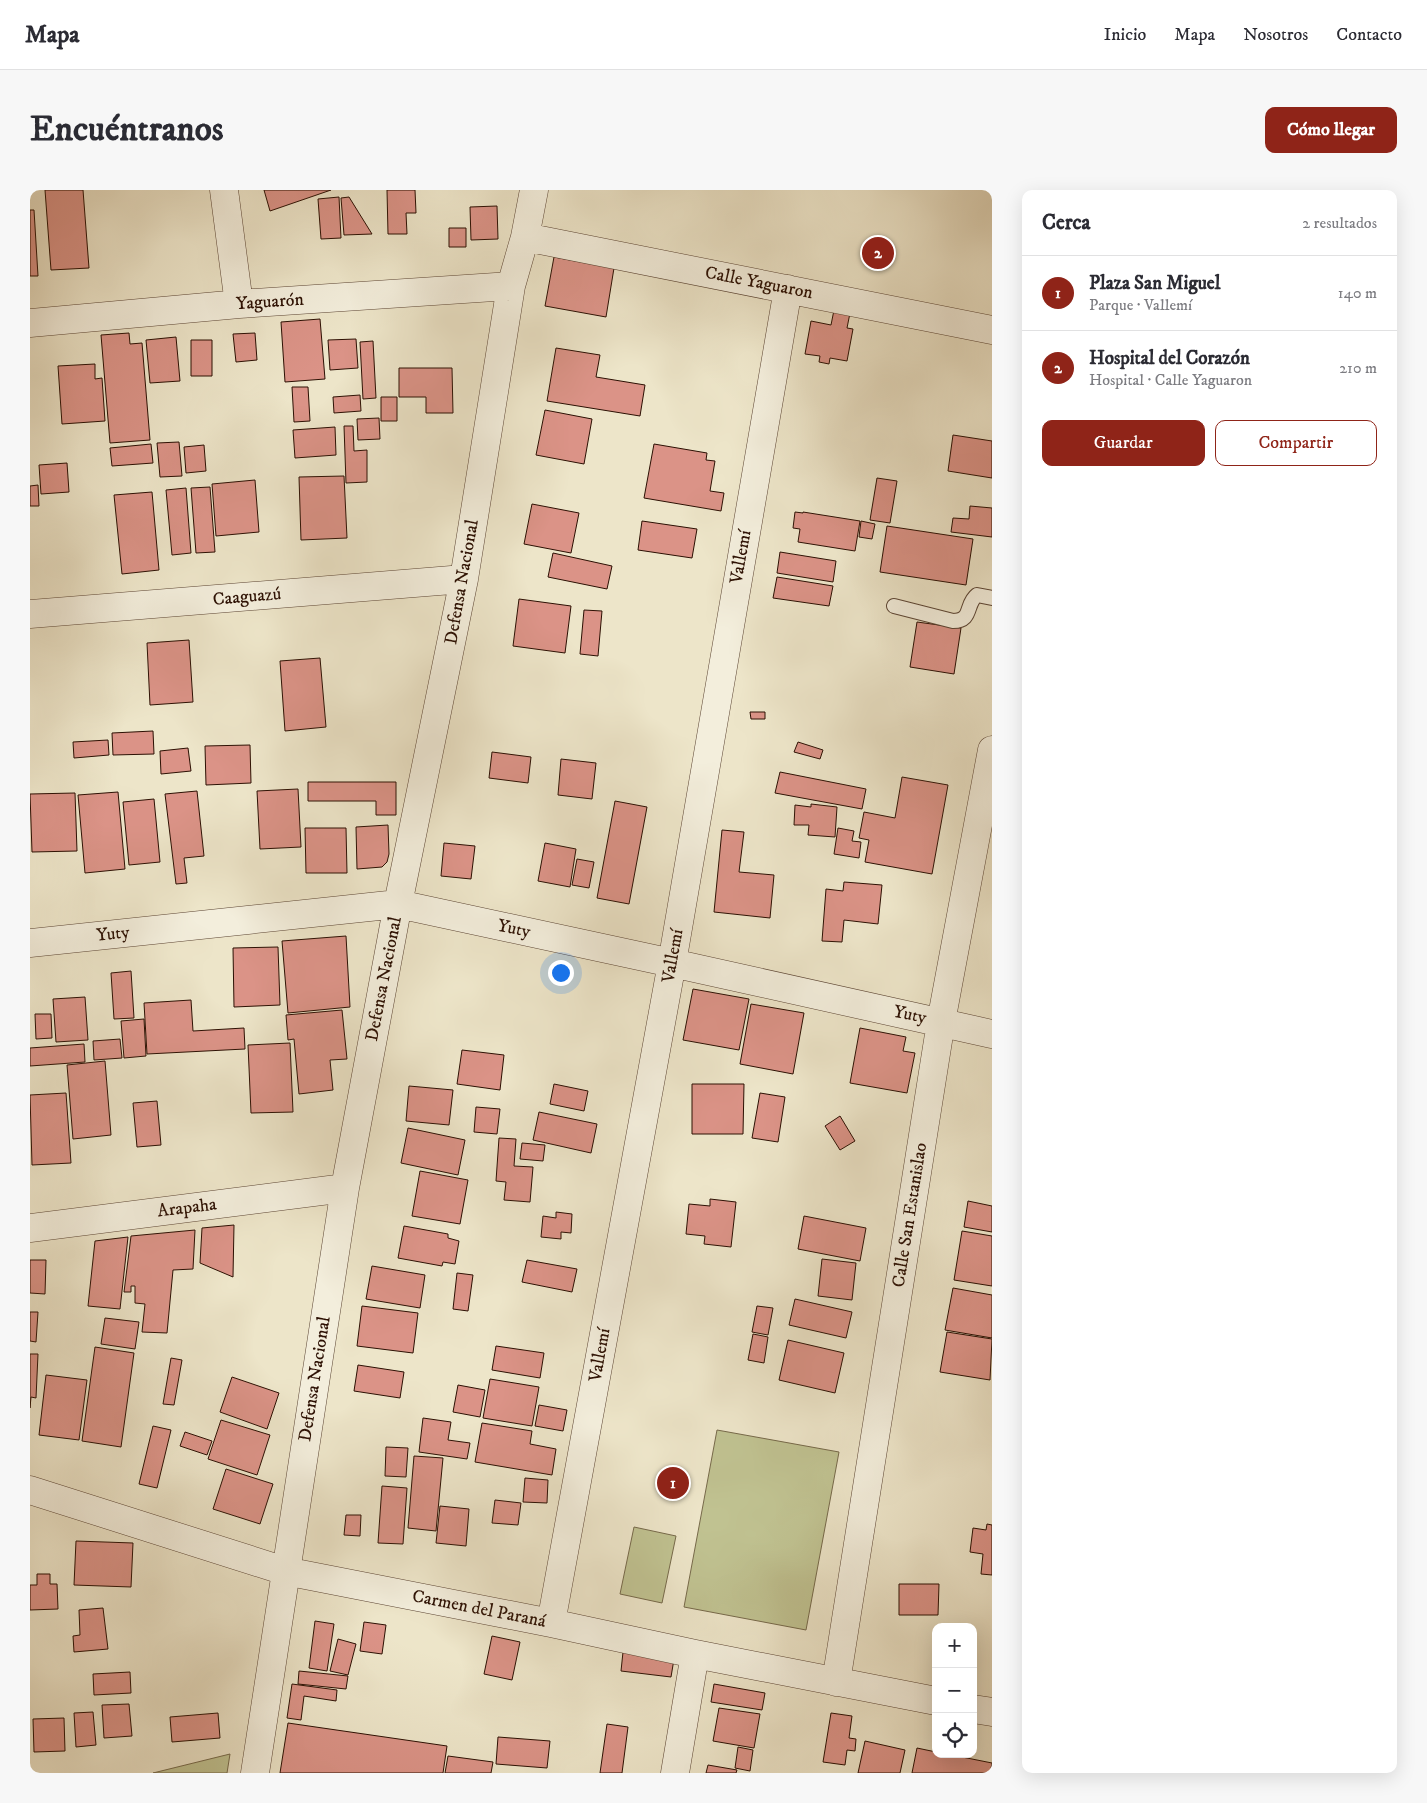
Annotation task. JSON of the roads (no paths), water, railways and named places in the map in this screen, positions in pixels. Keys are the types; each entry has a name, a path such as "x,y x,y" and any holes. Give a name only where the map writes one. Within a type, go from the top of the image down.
{"street":[{"path":"224,190 239,304"},
{"name":"Defensa Nacional","path":"255,1773 345,1188 398,904 464,579 511,286 525,237 534,190"},
{"name":"Calle Yaguaron","path":"525,237 992,330"},
{"name":"Yaguarón","path":"30,323 239,304 511,286"},
{"name":"Vallemí","path":"551,1623 672,962 788,288"},
{"name":"Caaguazú","path":"30,614 464,579"},
{"name":"Calle San Estanislao","path":"836,1682 941,1022 992,750"},
{"name":"Yuty","path":"30,943 398,904 672,962 992,1034"},
{"name":"Arapaha","path":"30,1228 345,1188"},
{"name":"Carmen del Paraná","path":"30,1490 285,1571 932,1700"},
{"path":"675,1773 695,1654"},
{"path":"977,1710 992,1712"}],"lane":[{"path":"894,606 953,621 960,621 965,618 972,599 977,596 992,598"}],"place":[{"name":"Hospital del Corazón","path":"878,253"},
{"name":"Plaza San Miguel","path":"673,1483"}]}
